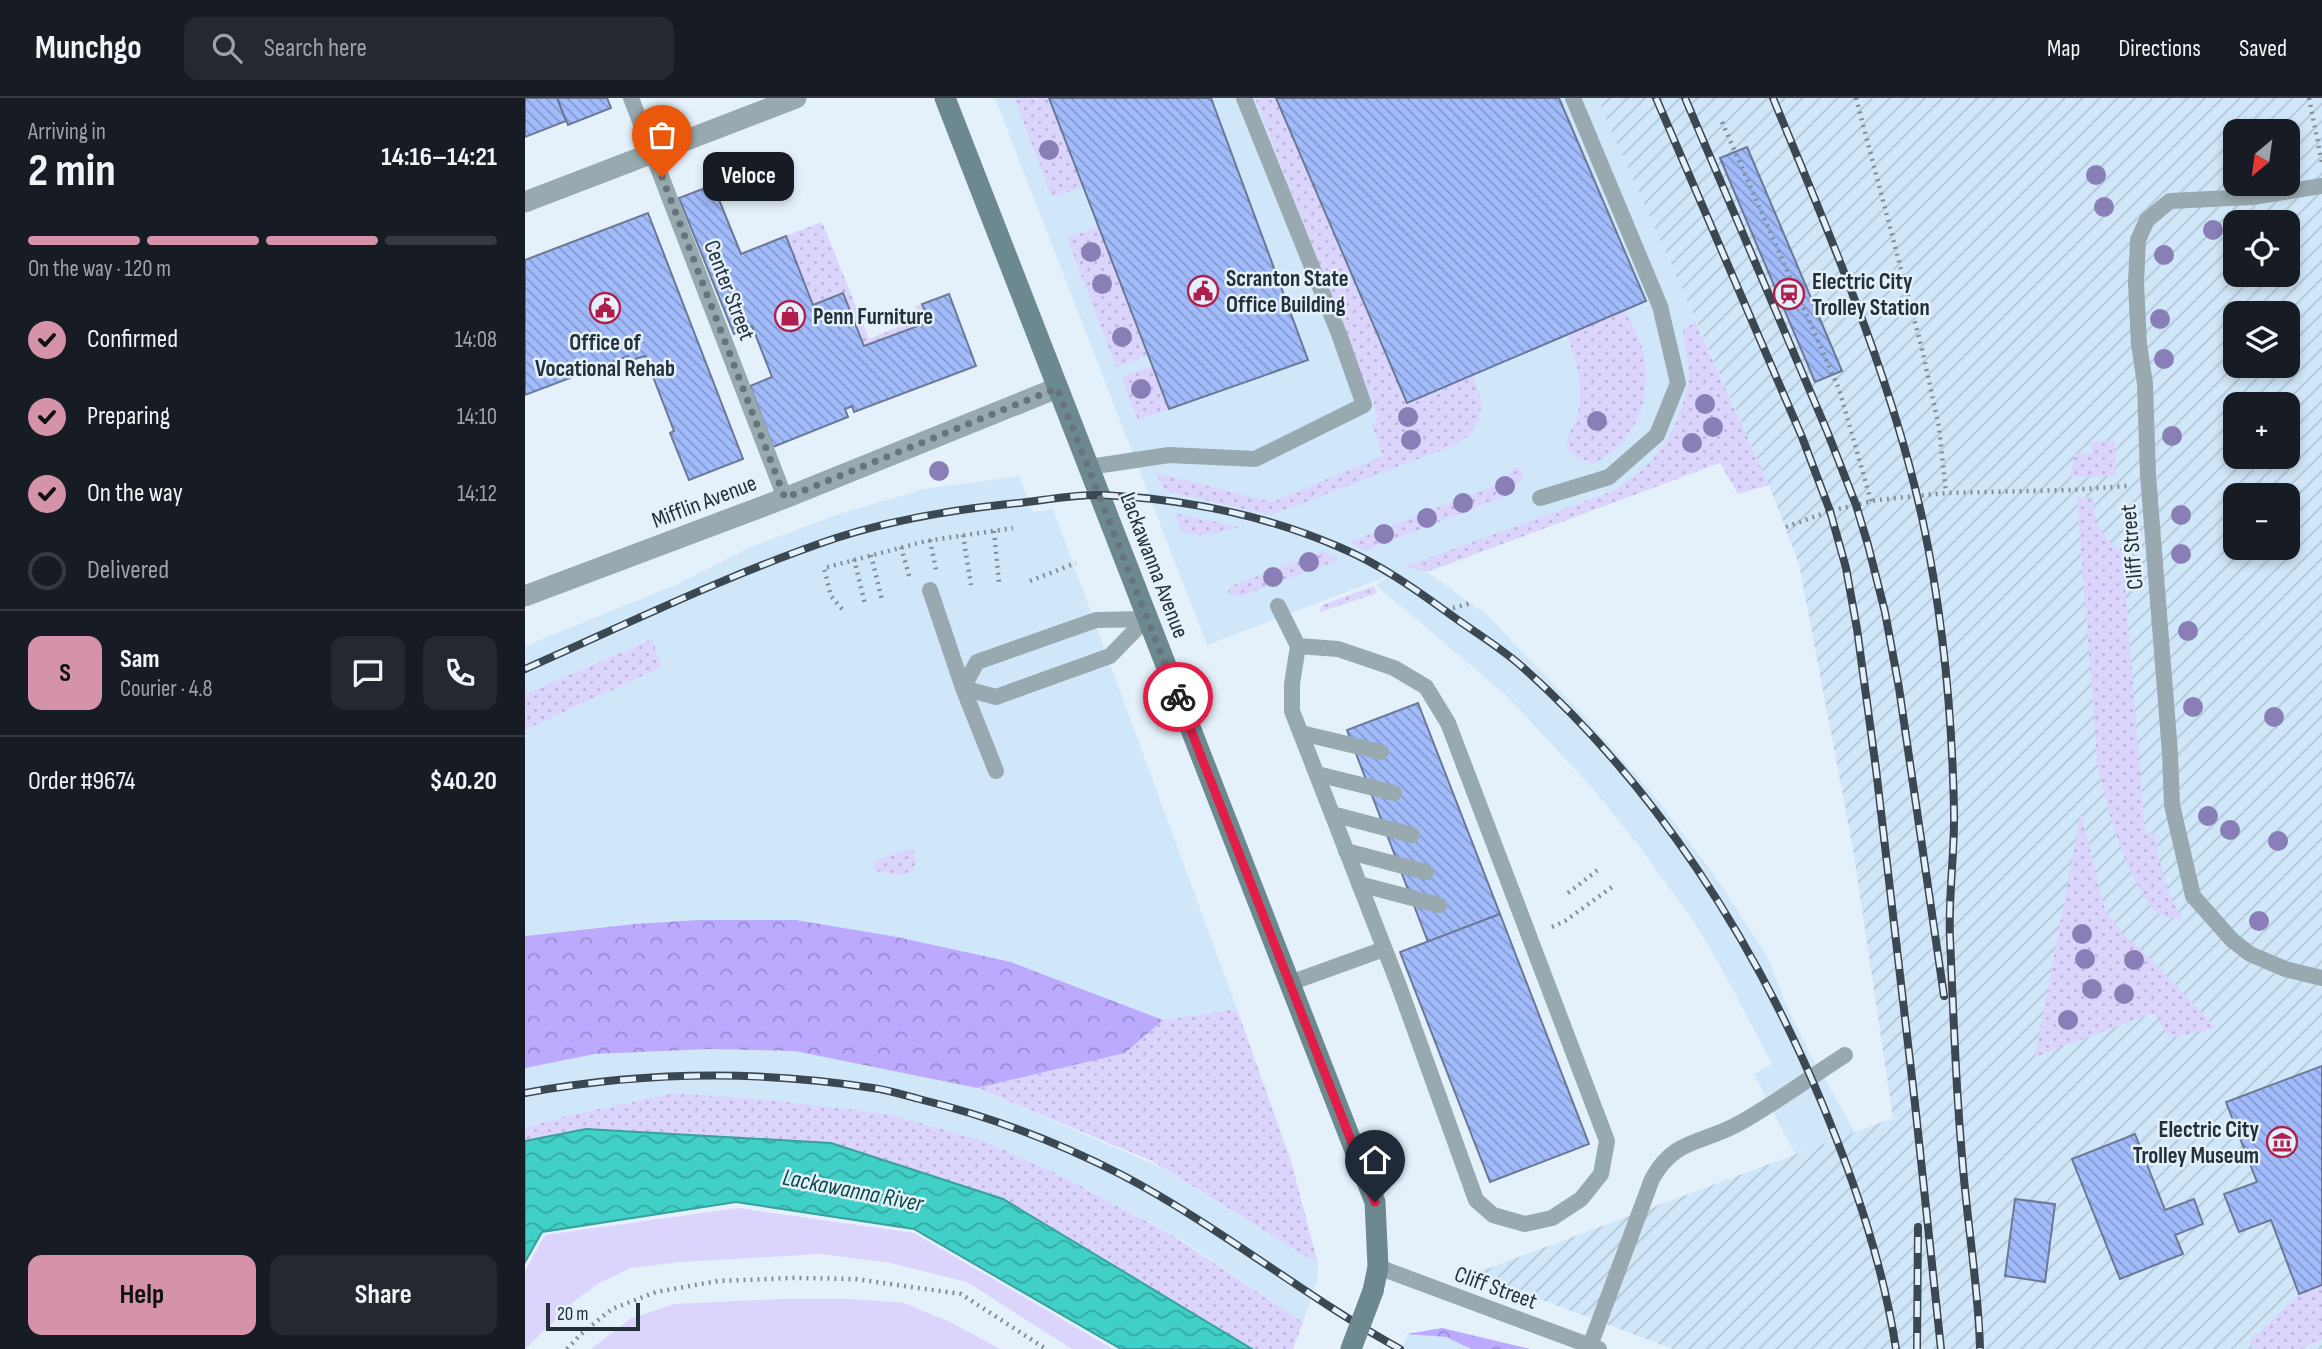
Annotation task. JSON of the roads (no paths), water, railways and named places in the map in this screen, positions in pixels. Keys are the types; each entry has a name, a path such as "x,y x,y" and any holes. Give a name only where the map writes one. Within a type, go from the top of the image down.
{"main road":[{"name":"Lackawanna Avenue","path":"945,98 1375,1202 1378,1267 1373,1291 1351,1349"}],"street":[{"path":"525,202 796,98"},
{"name":"Mifflin Avenue","path":"525,596 785,498 1057,388"}],"lane":[{"name":"Center Street","path":"631,98 785,498"},
{"path":"1089,467 1169,455 1255,459 1364,405 1339,334 1244,98"},
{"path":"1540,498 1609,477 1657,435 1678,383 1660,306 1573,98"},
{"name":"Cliff Street","path":"2322,186 2252,197 2170,201 2147,220 2138,240 2136,283 2172,805 2193,896 2232,940 2250,954 2285,969 2322,978"},
{"path":"934,583 963,688 996,771"},
{"path":"1278,606 1298,646 1292,684 1292,711 1384,949 1476,1200 1493,1215 1525,1224 1552,1218 1581,1199 1601,1174 1607,1141 1448,723 1426,687 1394,668 1338,649 1298,646"},
{"path":"963,688 977,663 1096,620 1146,619"},
{"path":"963,688 996,697 1110,656 1146,619"},
{"path":"1301,733 1381,752"},
{"path":"1317,774 1394,793"},
{"path":"1332,814 1412,835"},
{"path":"1346,851 1426,872"},
{"path":"1359,884 1439,905"},
{"path":"1290,983 1384,949"},
{"path":"1594,1347 1652,1179 1661,1162 1677,1149 1734,1126 1845,1055"},
{"name":"Cliff Street","path":"1378,1267 1594,1347"}],"water":[{"name":"Lackawanna River","path":"586,1129 831,1143 1003,1199 1252,1349 1121,1349 914,1229 736,1202 542,1232 525,1262 525,1141"}],"railway":[{"path":"1656,98 1802,437 1830,511 1846,568 1876,769 1941,1349"},
{"path":"1685,98 1827,431 1856,505 1868,545 1885,612 1899,688 1944,996"},
{"path":"1773,98 1877,360 1910,467 1936,593 1949,701 1953,774 1950,922 1956,1073 1980,1349"},
{"path":"525,669 679,600 796,552 881,525 973,508 1092,495 1164,500 1224,510 1282,526 1354,554 1411,587 1519,664 1568,711 1614,761 1657,813 1697,868 1766,985 1824,1108 1867,1226 1884,1287 1896,1349"},
{"path":"525,1093 655,1077 742,1076 873,1088 945,1106 1048,1141 1122,1175 1193,1216 1330,1307 1400,1349"},
{"path":"1917,1349 1918,1227"}],"place":[{"name":"Veloce","path":"662,177"},
{"name":"Scranton State Office Building","path":"1203,291"},
{"name":"Electric City Trolley Station","path":"1789,294"},
{"name":"Office of Vocational Rehab","path":"605,308"},
{"name":"Penn Furniture","path":"790,316"},
{"name":"Electric City Trolley Museum","path":"2282,1142"}]}
